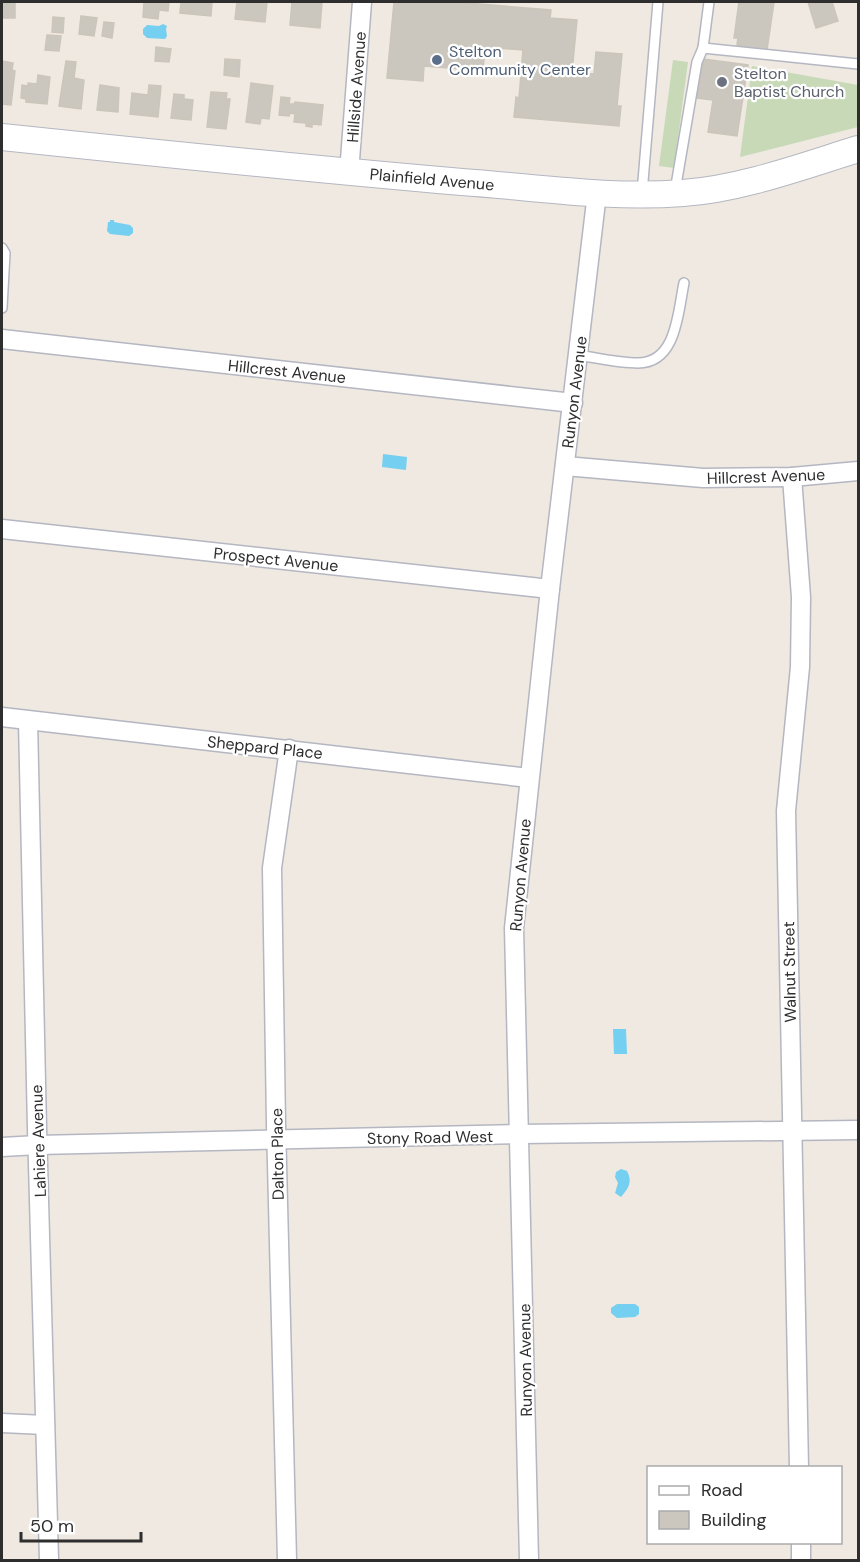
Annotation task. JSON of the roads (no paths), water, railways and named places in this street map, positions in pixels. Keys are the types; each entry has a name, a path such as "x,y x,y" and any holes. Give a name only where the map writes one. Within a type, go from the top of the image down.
{"main road":[{"name":"Plainfield Avenue","path":"2,137 349,173 642,195 675,194 726,186 858,149"}],"street":[{"name":"Hillside Avenue","path":"349,173 362,2"},
{"name":"Runyon Avenue","path":"529,1560 514,928 550,589 597,193"},
{"name":"Hillcrest Avenue","path":"2,339 573,403"},
{"name":"Hillcrest Avenue","path":"565,466 703,478 792,477 858,471"},
{"name":"Walnut Street","path":"792,477 801,597 800,668 786,811 799,1466"},
{"name":"Prospect Avenue","path":"2,529 550,589"},
{"name":"Sheppard Place","path":"2,717 529,778"},
{"name":"Lahiere Avenue","path":"28,721 49,1560"},
{"name":"Dalton Place","path":"287,1560 272,868 289,749"},
{"name":"Stony Road West","path":"2,1147 520,1134 858,1130"},
{"path":"2,1423 45,1425"},
{"path":"801,1544 801,1560"}],"lane":[{"path":"642,195 658,2"},
{"path":"675,194 697,62 703,48 710,2"},
{"path":"703,48 858,64"},
{"path":"2,248 5,253 2,308"},
{"path":"578,355 641,363 659,357 668,347 674,335 684,283"}],"water":[{"path":"147,25 167,26 165,39 147,38 143,34 143,29"},
{"path":"110,220 130,225 133,233 129,236 110,234 107,231"},
{"path":"383,454 407,457 406,470 382,467"},
{"path":"613,1029 626,1029 627,1054 614,1054"},
{"path":"621,1169 627,1171 630,1182 621,1197 615,1193 618,1183 615,1177 616,1172"},
{"path":"617,1304 635,1304 639,1307 639,1314 635,1317 617,1318 611,1313 611,1308"}],"place":[{"name":"Stelton Community Center","path":"437,60"},
{"name":"Stelton Baptist Church","path":"722,82"}]}
